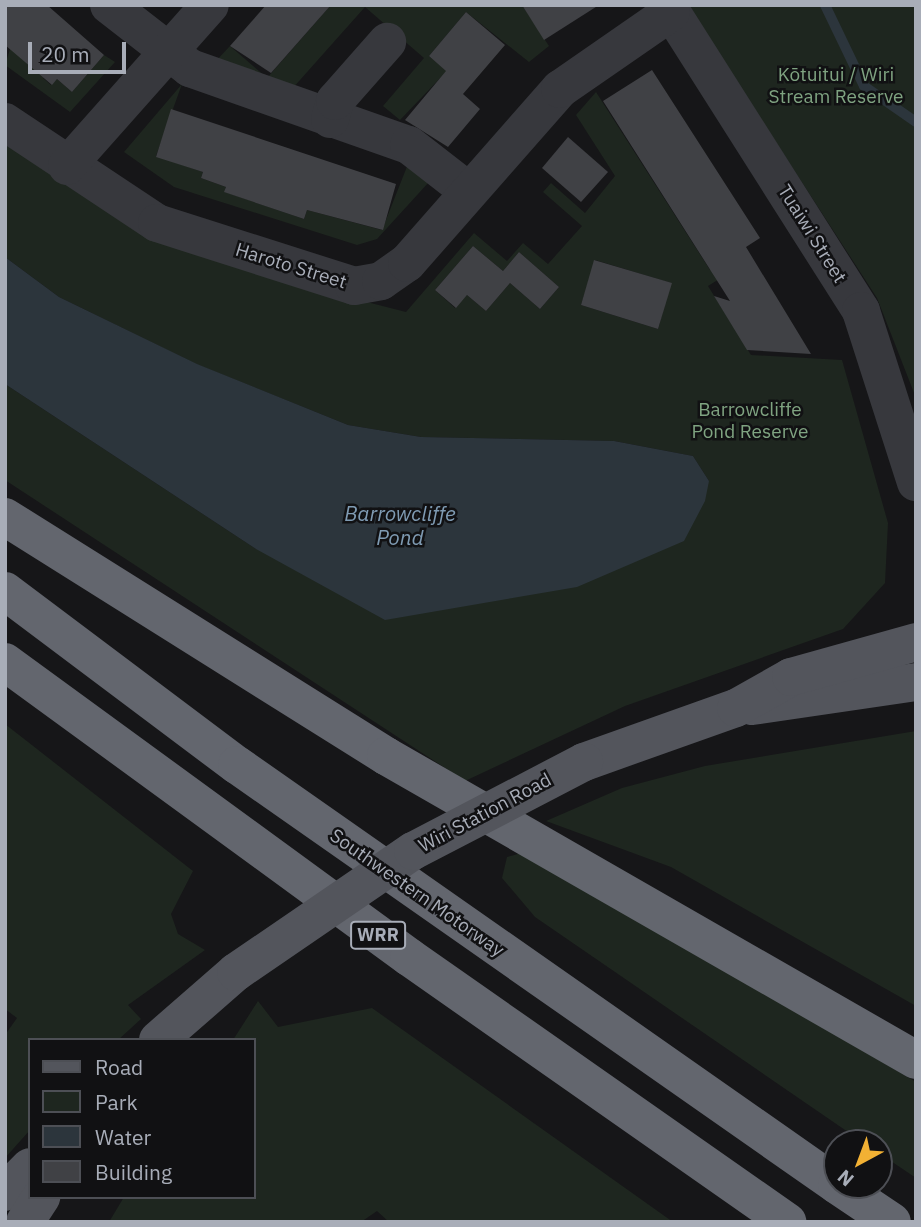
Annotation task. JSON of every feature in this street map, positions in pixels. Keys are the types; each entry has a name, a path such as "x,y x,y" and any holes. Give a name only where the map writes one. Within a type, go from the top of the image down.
{"highway":[{"path":"5,517 386,756 916,1060"},
{"name":"Southwestern Motorway","path":"5,591 237,765 823,1175"},
{"name":"WRR","path":"5,662 775,1215"},
{"name":"Southwestern Motorway","path":"858,1199 892,1222"}],"main road":[{"name":"Wiri Station Road","path":"160,1038 236,972 413,851 584,762 736,708 791,677 916,642"},
{"name":"Wiri Station Road","path":"736,708 916,682"},
{"path":"5,1192 28,1169"},
{"path":"25,1222 40,1199"}],"street":[{"path":"108,5 167,54 330,118 409,145 468,191"},
{"path":"67,166 210,5"},
{"name":"Haroto Street","path":"5,122 67,166 157,223 354,286 381,281 407,263 560,89 669,9"},
{"name":"Tuaiwi Street","path":"669,9 860,311 916,482"},
{"path":"330,118 335,101 387,42"}],"green space":[{"path":"331,5 522,5 549,46 529,62 466,12 429,56 447,71 400,120 383,106 424,58 365,7 292,89 214,63 230,46 267,78"},
{"name":"Kōtuitui / Wiri Stream Reserve","path":"687,5 916,5 916,398 877,298"},
{"path":"11,46 49,72 43,78 51,85 57,79 72,92 104,55 115,62 70,112 5,65"},
{"path":"182,84 156,156 203,172 201,178 226,187 225,192 304,219 307,210 382,230 408,164 429,182 377,239 357,245 174,187 124,152"},
{"name":"Barrowcliffe Pond Reserve","path":"596,92 710,270 753,258 708,286 751,355 842,360 888,523 885,583 843,629 625,706 465,781 5,480 5,384 256,549 709,481 693,456 614,441 421,437 348,425 196,364 59,297 5,257 5,136 355,299 406,312 474,233 507,261 523,243 548,264 582,226 543,192 551,183 585,213 615,176 576,115","holes":["473,246 503,271 519,252 559,287 540,309 510,283 486,311 467,295 455,308 435,290","595,260 671,283 658,329 581,305"]},
{"path":"5,724 193,871 171,914 178,934 205,950 128,1005 141,1019 120,1038 28,1038 28,1132 5,1158 5,1035 17,1018 5,1009"},
{"path":"916,731 916,1006 671,867 546,821 622,788 705,766"},
{"path":"525,852 916,1082 916,1178 893,1162 893,1129 844,1129 535,917 502,878 507,857"},
{"path":"258,1001 278,1027 372,1008 673,1222 389,1222 377,1211 361,1222 109,1222 123,1199 256,1199 256,1038 234,1038"}],"water":[{"name":"Barrowcliffe Pond","path":"5,257 59,297 197,364 348,425 421,437 614,441 693,456 709,481 705,501 684,541 577,587 385,620 256,549 5,384"}],"building":[{"path":"5,5 47,5 104,55 72,92 57,79 52,85 5,45"},
{"path":"266,5 331,5 271,73 230,46"},
{"path":"522,5 599,5 544,40"},
{"path":"466,12 505,45 463,94 480,109 448,147 405,120 446,71 429,56"},
{"path":"652,70 760,238 746,247 811,354 747,350 714,296 730,301 603,101"},
{"path":"171,109 396,184 383,230 307,210 304,219 224,192 226,187 201,178 203,172 156,157"},
{"path":"568,137 608,172 581,202 542,168"},
{"path":"473,246 503,271 519,252 559,287 540,309 510,283 486,311 467,295 456,308 435,290"},
{"path":"594,260 672,283 658,329 581,305"}],"waterway":[{"path":"825,5 864,86 916,122"}]}
